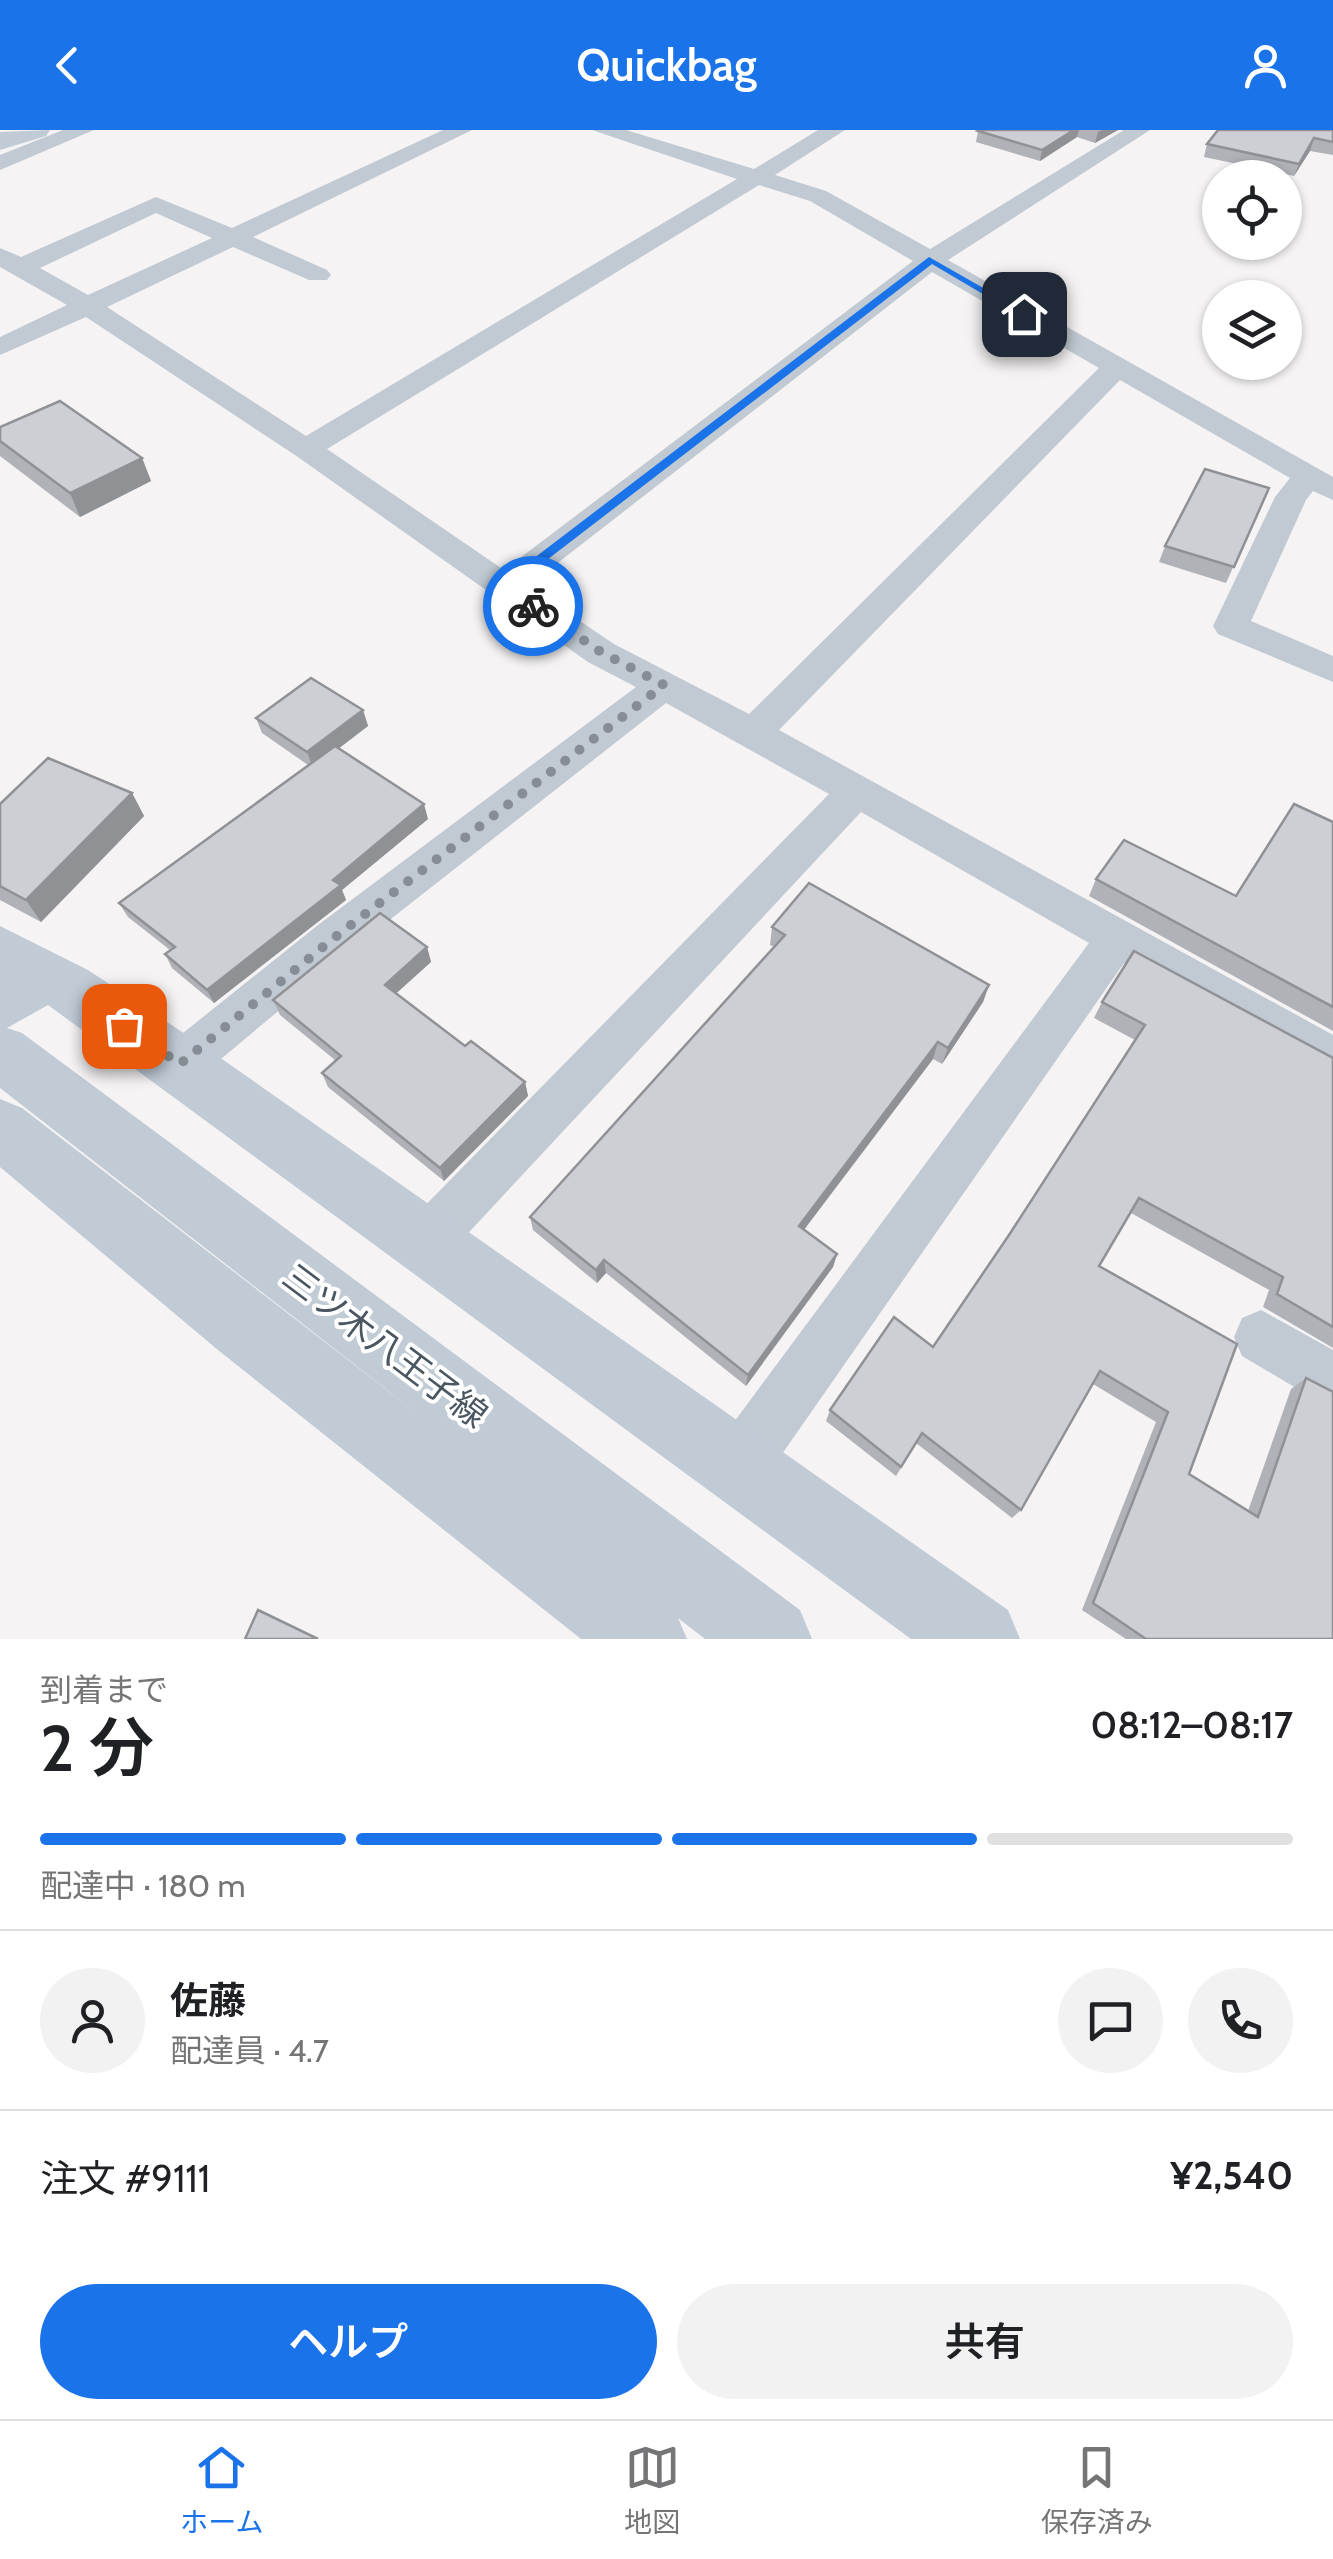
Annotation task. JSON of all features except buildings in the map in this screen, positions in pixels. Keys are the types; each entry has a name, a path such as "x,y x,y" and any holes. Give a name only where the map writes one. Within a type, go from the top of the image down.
{"street":[{"path":"3,144 36,130"},
{"path":"3,144 84,130"},
{"path":"0,347 84,304 462,130"},
{"path":"603,130 818,196 1321,483"},
{"path":"306,449 834,130"},
{"path":"504,586 932,259 1139,130"},
{"path":"10,261 156,204 318,275"},
{"path":"10,261 84,304 306,449 601,652 753,733 1333,1059"},
{"path":"753,733 1116,368"},
{"path":"1321,483 1291,497 1231,626 1333,670"},
{"path":"180,1064 334,938 664,685"},
{"path":"425,1242 856,792"},
{"path":"738,1466 1116,940"},
{"path":"17,978 180,1064 980,1639"},
{"name":"三ツ木八王子線","path":"0,1052 771,1639"},
{"path":"0,1128 243,1325 646,1639"},
{"path":"1262,1337 1333,1382"}],"way so far":[{"path":"124,1026 180,1064 334,938 664,685 601,652 533,606"}],"route":[{"path":"533,606 504,586 932,259 1024,314"}]}
